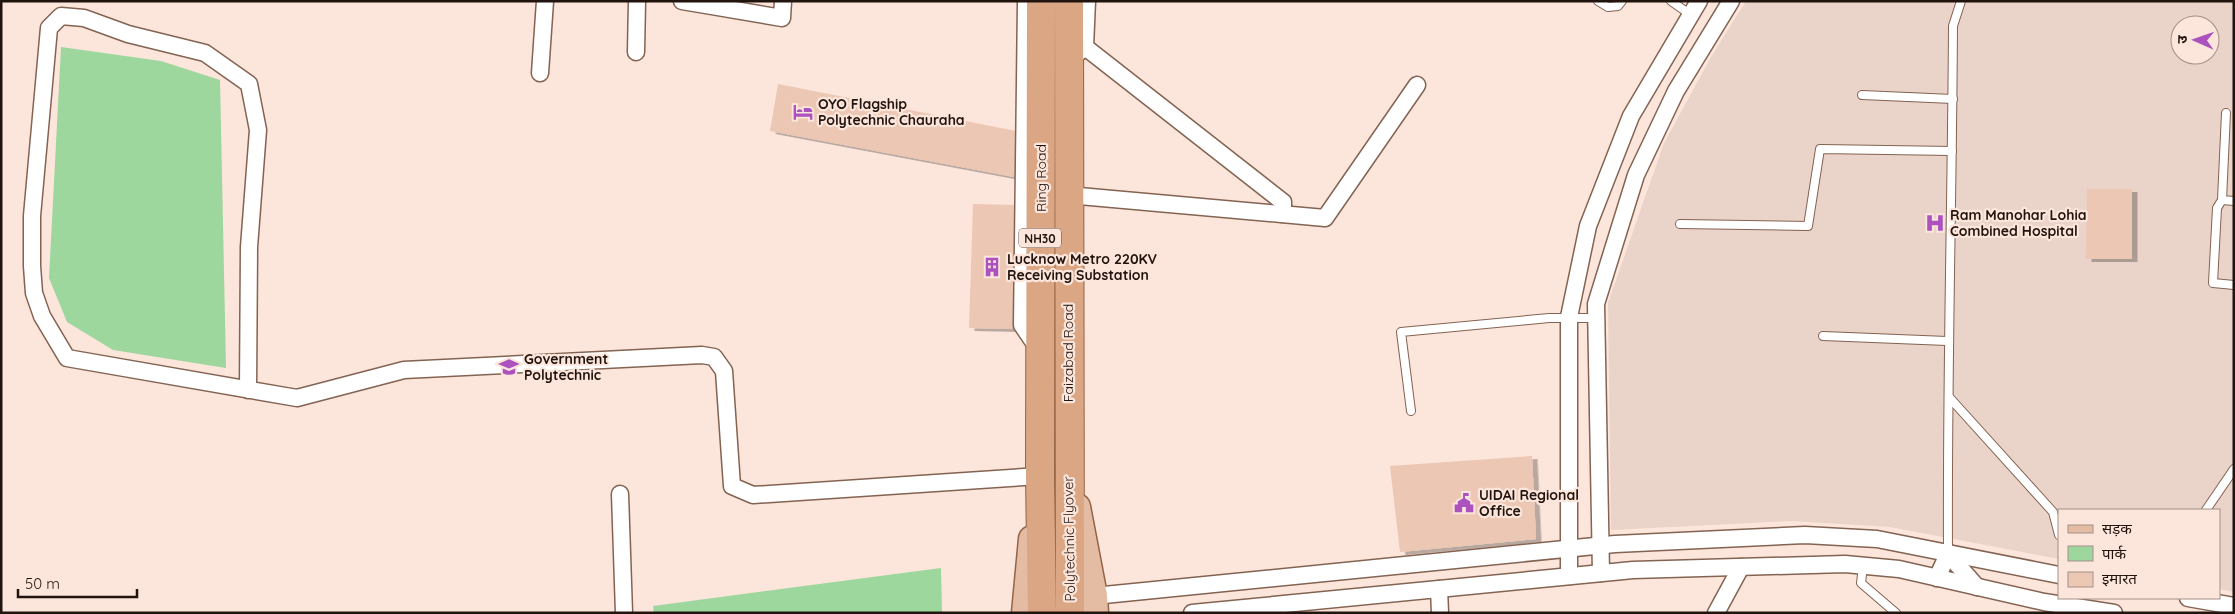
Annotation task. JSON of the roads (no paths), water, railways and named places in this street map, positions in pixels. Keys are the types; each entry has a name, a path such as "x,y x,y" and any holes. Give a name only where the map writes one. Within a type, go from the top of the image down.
{"highway":[{"name":"Ring Road","path":"1040,476 1041,1"},
{"name":"Faizabad Road","path":"1069,1 1078,54 1068,195 1069,465"},
{"name":"Polytechnic Flyover","path":"1069,465 1070,613"},
{"name":"Polytechnic Flyover","path":"1040,476 1042,613"}],"main road":[{"name":"Faizabad Road","path":"1069,465 1094,604"},
{"path":"1024,613 1040,476"}],"street":[{"path":"540,73 545,1"},
{"path":"636,52 637,1"},
{"path":"682,1 782,18 783,1"},
{"path":"1026,1 1022,325 1040,352"},
{"path":"1087,1 1078,54 1283,202 1283,214"},
{"path":"1601,573 1596,304 1636,175 1676,91 1731,1"},
{"path":"1569,576 1569,317 1588,226 1631,116 1695,8"},
{"path":"248,390 249,247 258,130 249,84 205,53 128,34 84,18 61,16 49,28 32,216 32,266 34,293 42,316 66,358 248,390 297,398 404,370 702,355 714,357 724,371 732,486 753,495 1040,476"},
{"path":"1068,195 1325,218 1416,85"},
{"path":"1569,417 1597,417"},
{"path":"620,494 624,613"},
{"path":"1094,604 1251,580 1569,548 1805,535 1877,539 2058,575"},
{"path":"1937,578 1948,554"},
{"path":"1948,554 1977,586"},
{"path":"1192,613 1633,570 1844,564 1899,569 2044,602 2105,612"},
{"path":"1716,613 1741,567"},
{"path":"1251,580 1254,607"},
{"path":"1439,589 1440,613"},
{"path":"2194,599 2234,606"}],"lane":[{"path":"1598,1 1608,7 1618,6 1622,1"},
{"path":"1671,1 1695,8"},
{"path":"1948,554 1950,397 1948,341 1953,26 1961,1"},
{"path":"1862,94 1952,99"},
{"path":"2226,113 2222,200 2218,208 2213,283 2234,285"},
{"path":"1680,224 1808,226 1820,149 1952,151"},
{"path":"2222,200 2234,201"},
{"path":"1411,411 1401,332 1569,317 1596,318"},
{"path":"1823,336 1948,341"},
{"path":"1950,397 2056,512 2058,527"},
{"path":"2207,509 2234,469"},
{"path":"1863,566 1861,583 1896,613"}],"place":[{"name":"OYO Flagship Polytechnic Chauraha","path":"803,112"},
{"name":"Ram Manohar Lohia Combined Hospital","path":"1935,223"},
{"name":"Lucknow Metro 220KV Receiving Substation","path":"992,267"},
{"name":"Government Polytechnic","path":"509,367"},
{"name":"UIDAI Regional Office","path":"1464,503"}]}
